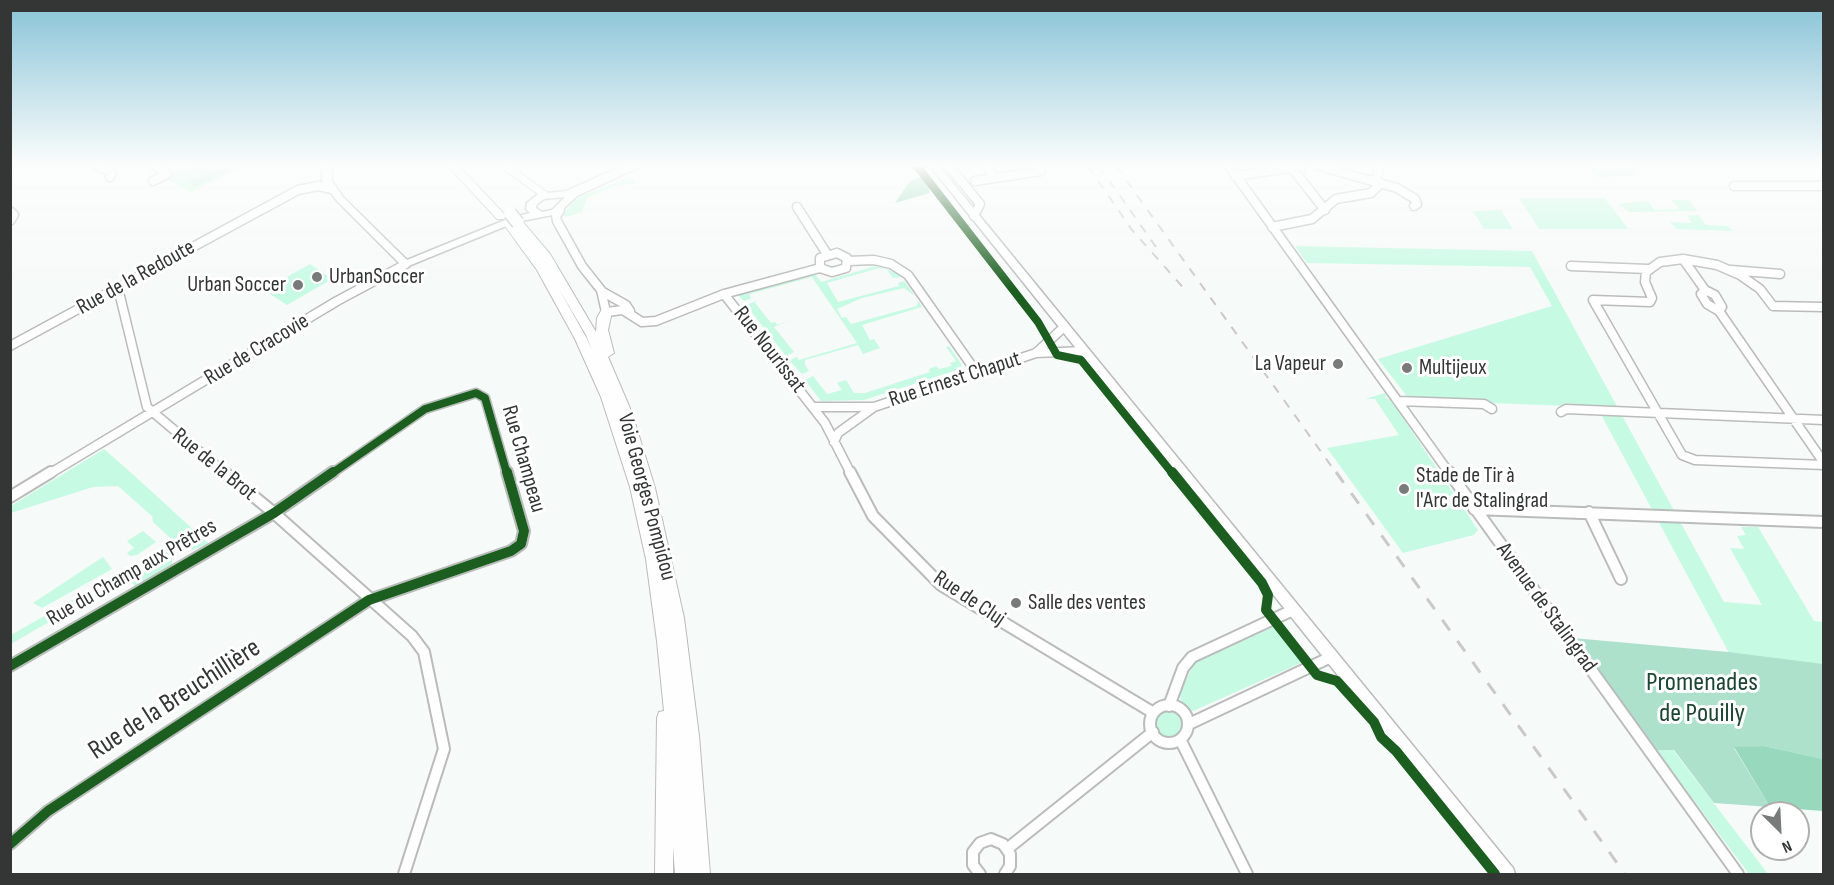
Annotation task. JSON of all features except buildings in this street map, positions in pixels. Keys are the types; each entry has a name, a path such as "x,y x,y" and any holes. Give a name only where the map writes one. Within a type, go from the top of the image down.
{"highway":[{"name":"Voie Georges Pompidou","path":"497,207 546,257 592,335 625,413 648,488 669,576 691,736 700,874"},
{"name":"Voie Georges Pompidou","path":"499,207 559,297 581,339 607,397 637,487 653,559 665,642 678,773 684,874"},
{"path":"606,312 603,318 603,337 625,413"},
{"path":"664,874 666,757 662,664 665,642"},
{"path":"691,736 700,779 710,874"}],"main road":[{"path":"348,207 406,264"},
{"name":"Rue de Cracovie","path":"406,264 533,210 546,215 555,207"},
{"path":"967,207 1507,874"}],"street":[{"name":"Rue de la Redoute","path":"10,346 266,207"},
{"path":"559,207 556,221 580,263 602,293 606,312 617,309 633,316"},
{"path":"797,207 827,254"},
{"path":"974,216 978,207"},
{"name":"Avenue de Stalingrad","path":"1258,207 1738,874"},
{"path":"1272,227 1301,223 1328,207"},
{"path":"10,211 15,215 10,221"},
{"path":"820,268 820,258 827,254 841,254 848,261 883,262 908,275 977,373"},
{"path":"1683,259 1705,290 1701,295 1710,307 1719,311 1824,464"},
{"path":"1571,266 1648,269 1660,262 1683,259 1705,262 1729,270 1760,289 1773,306 1824,307"},
{"path":"602,293 626,305 639,322 652,322 724,294 820,268 827,272 838,272 846,268 848,261"},
{"name":"Rue de Cracovie","path":"10,497 337,301 406,264"},
{"path":"1648,269 1645,282 1652,298 1650,302 1593,300 1680,452 1692,460 1824,464"},
{"path":"1729,270 1780,274"},
{"path":"118,288 147,407 151,413"},
{"name":"Rue Nourissat","path":"724,294 813,407"},
{"name":"Rue Ernest Chaput","path":"1036,353 1064,327"},
{"name":"Rue Ernest Chaput","path":"834,442 838,433 874,407 1036,353 1084,351"},
{"name":"Rue Champeau","path":"274,513 425,409 468,394 476,393 485,398 524,531 520,544 511,551 369,600"},
{"path":"1398,401 1484,404 1492,409"},
{"name":"Rue Ernest Chaput","path":"813,407 874,407"},
{"name":"Rue de Cluj","path":"813,407 825,423 873,516 941,585 1152,712"},
{"path":"1561,412 1566,409 1824,420"},
{"name":"Rue de la Brot","path":"151,413 274,513 420,644 427,660 443,740 443,758 404,874"},
{"path":"1474,509 1824,522"},
{"path":"1589,512 1621,579"},
{"name":"Rue du Champ aux Prêtres","path":"10,666 274,513"},
{"name":"Rue de la Breuchillière","path":"10,844 48,811 369,600"},
{"path":"1169,706 1183,668 1192,657 1293,610"},
{"path":"1189,724 1331,657"},
{"path":"1169,706 1180,710 1189,724 1188,734 1181,741 1163,740 1153,732 1149,720 1152,712 1158,707 1169,706"},
{"path":"1007,849 1153,732"},
{"path":"1181,741 1248,874"},
{"path":"976,873 972,858 980,843 997,841 1007,849 1011,860 1005,874"}],"shaded area":[{"path":"569,207 584,207 582,212 566,217 563,215"},
{"path":"1525,207 1612,207 1628,229 1539,229"},
{"path":"1623,207 1653,207 1655,210 1679,209 1678,207 1694,207 1697,211 1629,212"},
{"path":"1501,210 1513,229 1484,229 1473,211"},
{"path":"1687,215 1698,215 1706,225 1728,226 1733,231 1676,229 1670,222 1692,223"},
{"path":"1295,246 1532,251 1724,602 1762,605 1730,548 1744,549 1737,536 1746,535 1741,527 1758,527 1814,621 1823,622 1823,759 1764,746 1728,651 1597,407 1410,400 1378,359 1552,306 1530,267 1307,263"},
{"name":"Urban Soccer","path":"310,264 332,279 287,305 264,290"},
{"path":"876,266 895,272 901,277 893,278 887,270 879,268 827,283 838,302 899,286 898,283 904,281 915,296 904,288 862,298 837,309 842,318 846,317 851,324 917,306 918,301 922,307 862,325 870,340 874,339 880,348 863,354 858,345 805,360 809,371 802,374 789,360 797,357 799,360 857,343 812,277 749,294 751,298 755,297 744,301 738,295 815,274 821,282"},
{"path":"757,301 755,303 771,323 775,322 777,325 790,320 774,327 794,352 786,356 746,305"},
{"path":"949,346 962,365 960,369 864,400 821,401 805,380 813,376 827,394 842,390 837,383 846,380 854,393 865,393 930,372 929,369 936,366 939,369 952,366 950,363 956,361 946,347"},
{"name":"Stade de Tir à l'Arc de Stalingrad","path":"1385,393 1387,396 1384,398 1389,399 1399,412 1478,530 1474,535 1403,553 1327,448 1399,435 1375,399 1365,399"},
{"path":"104,449 209,544 193,550 179,546 153,522 152,516 118,486 93,487 11,513 11,506"},
{"path":"143,531 156,542 137,555 130,556 127,553 134,548 127,541"},
{"path":"165,551 172,556 172,566 135,587 126,574 158,556 155,552"},
{"path":"103,557 112,569 42,608 33,603"},
{"path":"116,575 121,580 11,644 11,635"},
{"path":"1275,626 1303,662 1193,711 1180,704 1181,691 1194,663"},
{"path":"1169,710 1179,714 1183,724 1179,734 1169,738 1159,734 1155,724 1159,714"},
{"path":"1764,746 1823,759 1823,811 1810,810 1810,801 1766,801 1734,747"},
{"path":"1656,750 1673,750 1750,851 1750,861 1758,861 1768,874 1749,874"}],"green space":[{"name":"Promenades de Pouilly","path":"1573,638 1728,652 1823,664 1823,759 1764,746 1734,748 1766,801 1750,801 1750,806 1714,803 1674,750 1656,750"}],"railway":[{"path":"1116,207 1132,230 1188,293"},
{"path":"1128,207 1156,247"},
{"path":"1146,207 1337,474"},
{"path":"1336,472 1625,874"}],"cycle path":[{"path":"949,207 1038,322 1046,340 1057,355 1081,360 1262,583 1268,595 1266,610 1317,675 1337,681 1374,722 1381,737 1396,751 1495,874"},
{"path":"10,666 274,513 425,409 468,394 476,393 485,398 524,531 521,544 511,551 369,600 48,811 10,844"}],"place":[{"name":"UrbanSoccer","path":"317,277"},
{"name":"Urban Soccer","path":"298,285"},
{"name":"La Vapeur","path":"1338,364"},
{"name":"Multijeux","path":"1407,368"},
{"name":"Stade de Tir à l'Arc de Stalingrad","path":"1404,489"},
{"name":"Salle des ventes","path":"1016,603"}]}
